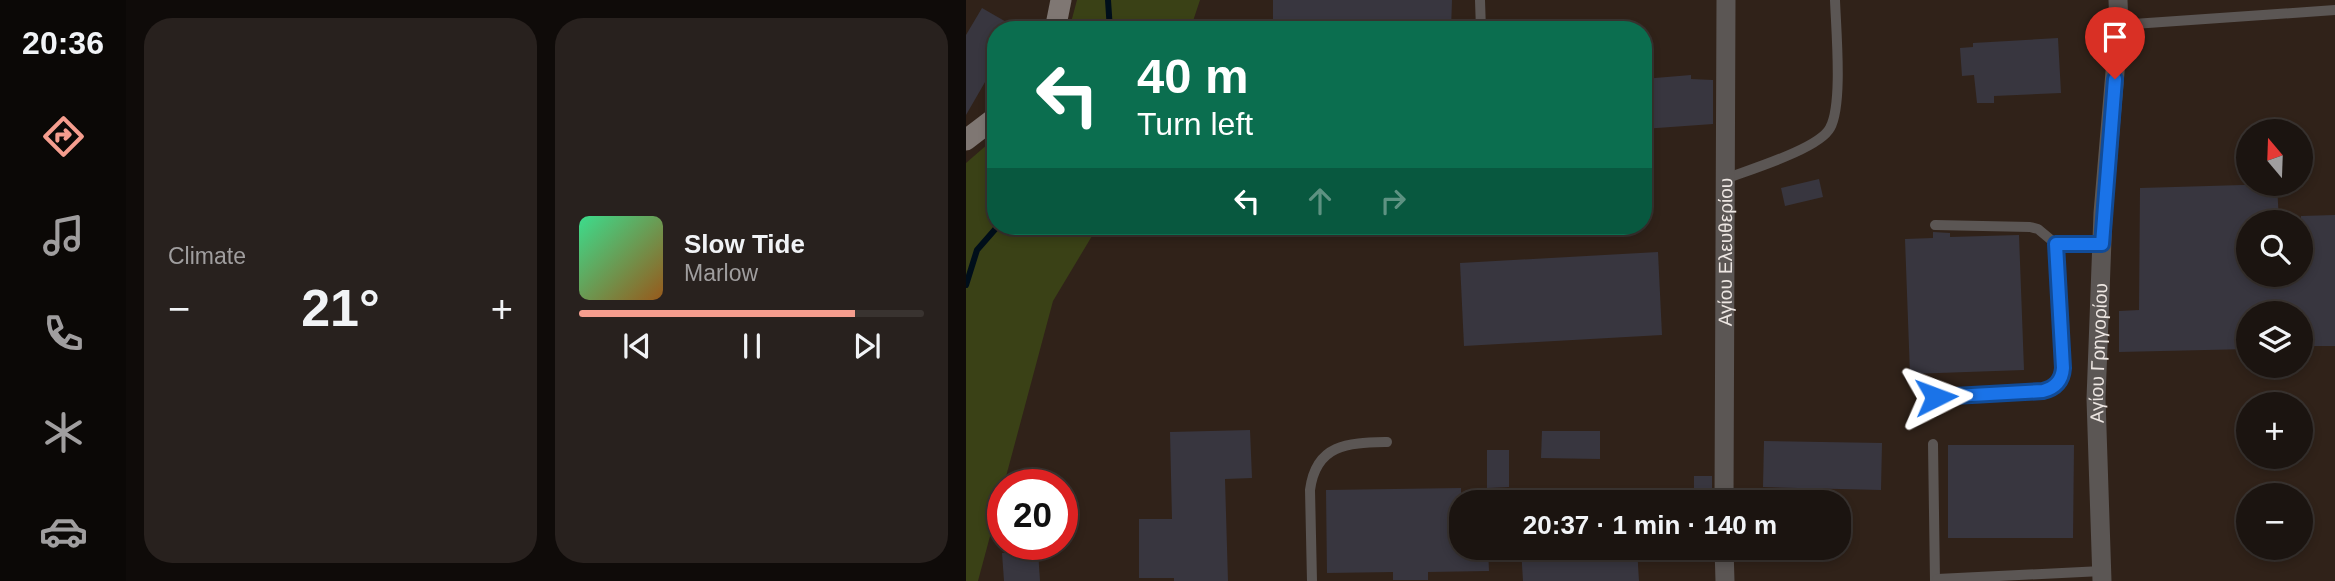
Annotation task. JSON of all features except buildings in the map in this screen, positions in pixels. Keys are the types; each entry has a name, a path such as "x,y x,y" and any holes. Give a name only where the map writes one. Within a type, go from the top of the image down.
{"street":[{"path":"1056,21 1060,0"},
{"name":"Αγίου Ελευθερίου","path":"1724,490 1726,0"},
{"name":"Αγίου Γρηγορίου","path":"2102,576 2096,399 2102,244 2119,25 2118,0"},
{"path":"966,140 987,124"},
{"path":"1724,560 1724,581"}],"lane":[{"path":"1480,0 1481,21"},
{"path":"1724,179 1806,147 1829,131 1838,110 1835,0"},
{"path":"2119,25 2335,10"},
{"path":"1935,225 2030,227 2038,229 2056,244 2102,244"},
{"path":"1936,397 2043,391 2060,381 2063,368 2056,244"},
{"path":"1312,581 1310,490 1317,467 1333,449 1345,445 1387,442"},
{"path":"1933,444 1936,580 2102,576"}],"shaded area":[{"path":"966,0 2335,0 2335,581 966,581"}],"green space":[{"path":"1077,0 1200,0 1193,21 1071,21"},
{"path":"987,145 987,235 1093,235 1053,301 1008,469 987,469 987,547 978,581 966,581 966,163"}],"waterway":[{"path":"1108,0 1109,21"},
{"path":"966,285 977,250 990,235"}],"route":[{"path":"1936,397 2043,391 2060,381 2063,368 2056,244 2102,244 2115,79"}]}
